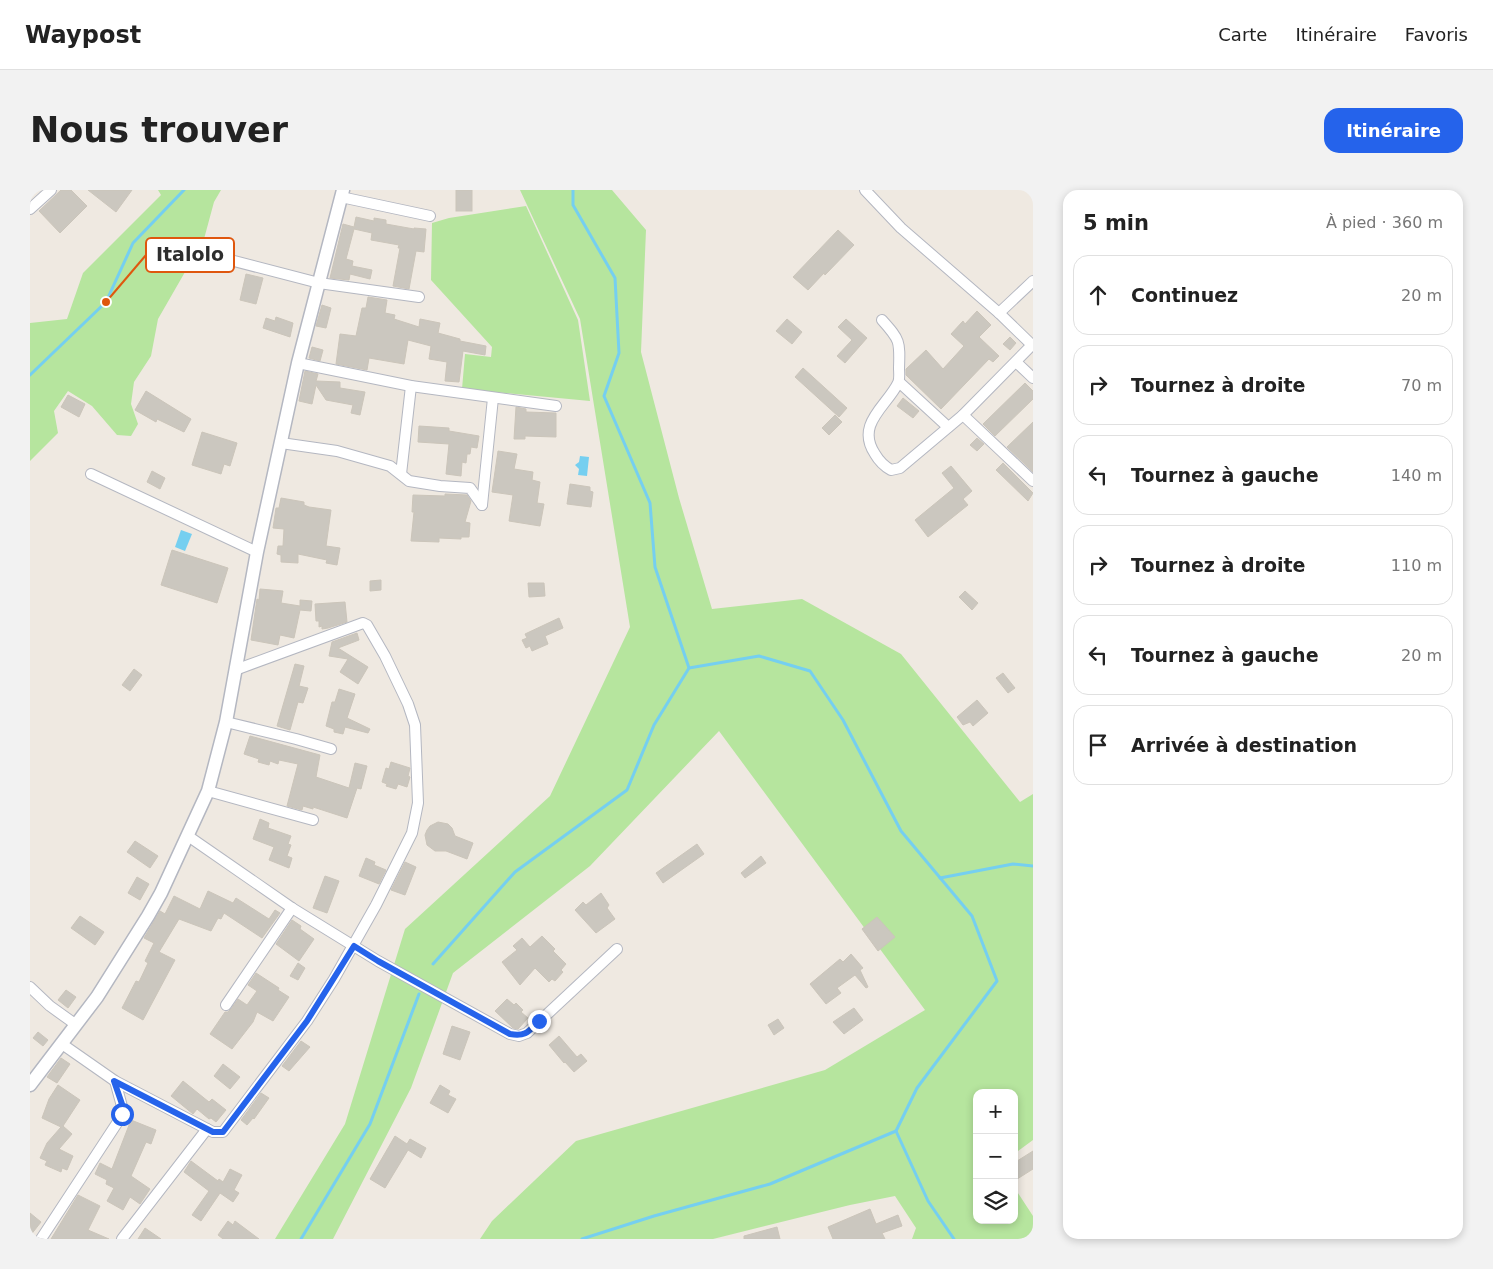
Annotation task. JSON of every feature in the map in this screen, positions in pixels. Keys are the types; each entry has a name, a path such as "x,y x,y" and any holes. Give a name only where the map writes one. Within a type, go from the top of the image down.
{"street":[{"path":"30,209 51,190"},
{"path":"865,190 901,228 1033,345 963,415 900,468 892,470 879,461 871,449 869,439 871,425 877,410 899,382 900,344 894,333 882,320"},
{"path":"30,1085 97,997 148,916 161,893 208,791 226,722 257,552 298,362 342,193 430,216"},
{"path":"207,254 319,283 418,297"},
{"path":"999,313 1033,281"},
{"path":"298,362 411,386 556,406"},
{"path":"1016,362 1033,378"},
{"path":"899,382 948,427"},
{"path":"401,474 411,386"},
{"path":"281,443 337,451 390,466 409,481 470,488 482,505 492,398"},
{"path":"963,415 1033,481"},
{"path":"91,474 257,552"},
{"path":"62,1044 114,1081 213,1132 219,1133 225,1129 255,1087 307,1021 354,946 412,833 418,803 415,725 408,704 386,656 371,631 363,624 235,670"},
{"path":"226,722 296,738 331,749"},
{"path":"208,791 313,820"},
{"path":"188,836 292,908 378,961 510,1034 519,1036 527,1033 617,949"},
{"path":"226,1005 292,908"},
{"path":"30,987 50,1006 75,1024"},
{"path":"41,1239 121,1118 123,1110 114,1081"},
{"path":"122,1239 207,1129"}],"green space":[{"path":"158,190 221,190 214,202 204,239 158,319 151,356 134,382 131,404 138,424 131,436 117,435 92,406 68,391 54,411 58,433 30,461 30,323 67,319 83,273 161,195"},
{"path":"520,190 612,190 646,230 641,352 679,498 712,609 802,599 901,654 1020,802 1033,794 1033,1140 1018,1151 1018,1089 973,1089 973,1224 1018,1224 1018,1193 1033,1216 1033,1239 912,1239 916,1228 895,1196 850,1205 713,1239 480,1239 492,1221 576,1141 825,1070 925,1010 719,731 590,866 453,973 411,1088 333,1239 275,1239 345,1124 405,929 550,796 630,627 580,319"},
{"path":"526,206 578,320 590,401 462,389 465,354 491,357 492,347 431,280 432,223 449,218"}],"water":[{"path":"580,456 589,457 587,476 578,475 579,469 575,465 579,462"},
{"path":"181,530 192,534 185,551 175,547"}],"building":[{"path":"61,190 71,190 87,206 60,233 39,211"},
{"path":"88,190 132,190 116,212"},
{"path":"456,190 472,190 472,211 456,211"},
{"path":"356,217 374,221 374,218 386,220 386,224 426,229 424,252 416,251 409,289 393,286 399,245 371,240 372,233 354,229 346,259 353,261 352,266 372,270 370,279 350,274 349,280 330,278 343,224 354,227"},
{"path":"838,230 854,245 808,290 793,277"},
{"path":"246,274 263,278 256,304 240,300"},
{"path":"368,297 387,300 385,313 395,315 394,319 419,327 420,319 440,323 438,333 460,339 460,341 486,346 485,355 463,351 459,382 445,381 447,362 429,359 431,346 408,340 404,364 369,358 367,370 336,364 340,334 356,336 362,308 366,308"},
{"path":"322,305 331,308 326,328 316,326"},
{"path":"977,311 991,325 979,337 999,356 993,362 989,359 941,409 906,375 906,369 926,350 943,369 964,346 951,334 963,321 965,324"},
{"path":"276,317 293,323 290,337 263,328 266,318 275,321"},
{"path":"787,319 802,332 792,344 776,331"},
{"path":"846,319 867,338 845,363 837,356 852,340 838,327"},
{"path":"1010,337 1016,343 1010,350 1003,344"},
{"path":"312,347 323,350 320,361 309,358"},
{"path":"803,368 847,408 839,417 795,377"},
{"path":"305,371 318,374 316,381 340,382 340,388 365,392 360,415 351,413 353,405 326,400 316,385 312,404 299,401"},
{"path":"1025,383 1033,391 1033,399 995,436 983,424"},
{"path":"146,391 191,419 184,432 157,419 156,422 135,410"},
{"path":"68,395 85,404 79,417 61,407"},
{"path":"903,398 919,411 913,418 897,406"},
{"path":"516,407 526,409 526,412 556,413 556,437 525,436 525,439 514,439"},
{"path":"835,415 842,422 829,435 822,428"},
{"path":"1033,422 1033,472 1007,447"},
{"path":"419,426 449,428 449,431 479,436 477,448 471,447 470,454 467,454 466,463 462,462 461,476 446,474 449,444 418,442"},
{"path":"202,432 237,443 230,466 224,464 221,474 192,465"},
{"path":"977,438 984,444 977,451 970,445"},
{"path":"498,451 517,454 514,469 533,472 532,480 540,482 537,503 544,504 540,526 509,521 513,495 492,492"},
{"path":"1003,463 1033,493 1028,501 996,470"},
{"path":"951,466 972,491 963,499 968,505 928,537 915,520 954,488 942,473"},
{"path":"152,471 165,478 160,489 147,482"},
{"path":"570,484 590,487 590,491 593,492 591,507 567,504"},
{"path":"445,494 467,495 471,501 465,522 470,523 469,537 461,537 461,539 439,538 439,542 411,541 414,512 412,512 413,495 445,496"},
{"path":"281,498 304,502 304,505 309,507 331,510 326,546 340,548 337,565 326,563 327,560 298,554 298,563 281,562 281,555 277,554 278,546 283,546 284,529 273,528 276,508 279,508"},
{"path":"172,550 228,568 217,603 161,585"},
{"path":"381,580 381,590 370,591 370,581"},
{"path":"528,583 544,583 545,596 529,597"},
{"path":"260,589 283,591 281,603 300,606 300,600 312,601 311,611 300,610 294,638 280,635 278,645 251,640"},
{"path":"965,591 978,603 972,610 959,597"},
{"path":"345,602 347,622 328,628 322,629 322,626 319,627 319,621 316,621 315,604"},
{"path":"559,618 563,628 545,636 548,644 532,651 530,646 526,648 522,640 527,638 525,634"},
{"path":"357,633 359,640 338,648 368,667 358,684 340,672 348,659 329,656 332,642"},
{"path":"295,664 304,666 299,686 308,688 303,703 298,702 290,730 277,726"},
{"path":"134,669 142,675 130,691 122,685"},
{"path":"1003,673 1015,688 1008,693 996,678"},
{"path":"339,689 355,694 347,718 370,729 368,733 345,727 343,734 334,732 334,729 326,726 332,702 335,702"},
{"path":"977,700 988,713 973,726 970,722 963,725 957,717"},
{"path":"250,736 320,755 316,777 349,788 355,763 367,766 361,789 357,788 347,818 313,807 313,809 303,806 302,810 287,806 298,764 279,760 278,764 270,761 269,765 258,762 259,759 244,754"},
{"path":"391,762 410,768 407,787 398,784 396,789 386,786 387,784 382,782 386,768 389,769"},
{"path":"260,819 269,823 268,828 291,836 288,844 291,845 287,856 292,858 289,868 269,860 274,847 253,839"},
{"path":"438,822 448,824 455,836 473,843 467,859 446,851 435,851 427,845 425,835 427,830"},
{"path":"135,841 158,856 150,868 127,852"},
{"path":"697,844 704,854 663,883 656,873"},
{"path":"761,856 766,863 745,878 741,873"},
{"path":"366,858 375,862 374,865 386,870 379,884 359,876"},
{"path":"405,862 416,867 405,895 391,890"},
{"path":"325,876 339,881 327,913 313,908"},
{"path":"137,877 149,884 140,900 128,893"},
{"path":"208,891 233,903 236,898 269,919 275,910 280,913 262,938 224,913 221,919 218,918 211,931 179,919 159,952 175,960 143,1020 122,1008 136,981 139,982 148,963 145,961 154,943 144,938 160,911 165,914 174,896 200,909"},
{"path":"601,893 609,905 607,908 615,919 596,933 575,910 583,902 586,905"},
{"path":"80,916 104,932 95,945 71,928"},
{"path":"877,917 895,937 878,951 862,929"},
{"path":"292,920 301,926 300,929 314,939 299,961 276,944"},
{"path":"542,936 566,964 561,970 563,972 555,981 552,979 549,982 535,968 520,985 502,962 517,950 513,946 522,938 530,947"},
{"path":"851,954 863,968 860,970 868,987 866,988 855,975 837,988 841,993 826,1004 810,984 840,959 843,962"},
{"path":"298,963 305,968 298,980 290,976"},
{"path":"256,973 289,997 273,1021 257,1012 253,1022 232,1049 210,1034 225,1012 231,1009 238,999 247,1005 257,991 248,985"},
{"path":"66,990 76,997 68,1008 58,1000"},
{"path":"507,999 514,1005 516,1003 523,1010 521,1012 528,1018 518,1029 513,1028 495,1011"},
{"path":"854,1008 863,1020 844,1034 833,1022"},
{"path":"778,1019 784,1028 774,1035 768,1025"},
{"path":"452,1026 470,1032 460,1060 443,1054"},
{"path":"38,1032 48,1040 43,1046 33,1038"},
{"path":"559,1036 577,1057 581,1054 587,1061 574,1072 549,1045"},
{"path":"301,1041 310,1047 289,1071 282,1066"},
{"path":"61,1058 70,1064 57,1083 47,1077"},
{"path":"223,1064 240,1077 230,1089 214,1076"},
{"path":"183,1081 209,1102 212,1099 226,1110 216,1122 197,1109 193,1114 171,1096"},
{"path":"58,1085 80,1100 63,1126 72,1134 59,1149 73,1156 67,1170 62,1168 61,1172 45,1165 47,1161 40,1158 47,1143 61,1127 42,1118 49,1099"},
{"path":"440,1085 450,1091 448,1095 456,1099 448,1113 430,1103"},
{"path":"261,1093 269,1098 254,1119 247,1125 241,1120"},
{"path":"131,1120 156,1130 151,1144 146,1142 131,1176 150,1189 140,1204 130,1197 123,1210 107,1201 114,1188 106,1184 107,1180 95,1174 100,1163 112,1169"},
{"path":"395,1136 407,1144 410,1139 426,1148 421,1158 408,1150 385,1188 370,1179"},
{"path":"1033,1151 1033,1169 1018,1178 1018,1160"},
{"path":"191,1161 218,1181 219,1179 223,1182 230,1169 242,1175 234,1190 239,1193 233,1202 220,1193 201,1221 192,1215 209,1191 184,1172"},
{"path":"78,1195 100,1206 88,1230 109,1239 51,1239"},
{"path":"870,1209 876,1224 898,1215 902,1226 882,1233 885,1239 833,1239 828,1227"},
{"path":"30,1213 41,1222 30,1236"},
{"path":"228,1221 233,1225 235,1221 259,1239 223,1239 218,1235"},
{"path":"777,1227 780,1239 744,1239 744,1236"},
{"path":"145,1228 161,1239 138,1239"}],"waterway":[{"path":"30,375 106,302 133,243 184,190"},
{"path":"573,190 573,205 615,278 619,353 604,396 650,503 655,567 689,668 759,656 810,671 843,720 901,831 972,916 997,981 917,1088 896,1131 928,1201 954,1239"},
{"path":"433,964 515,872 627,790 654,725 689,668"},
{"path":"940,878 1013,864 1033,866"},
{"path":"301,1239 370,1124 419,994"},
{"path":"582,1239 654,1216 770,1184 896,1131"}],"place":[{"name":"Italolo","path":"106,302"}],"route":[{"path":"122,1114 122,1104 114,1081 213,1132 223,1132 255,1087 307,1021 354,946 510,1034 519,1036 527,1033 539,1021"}]}
